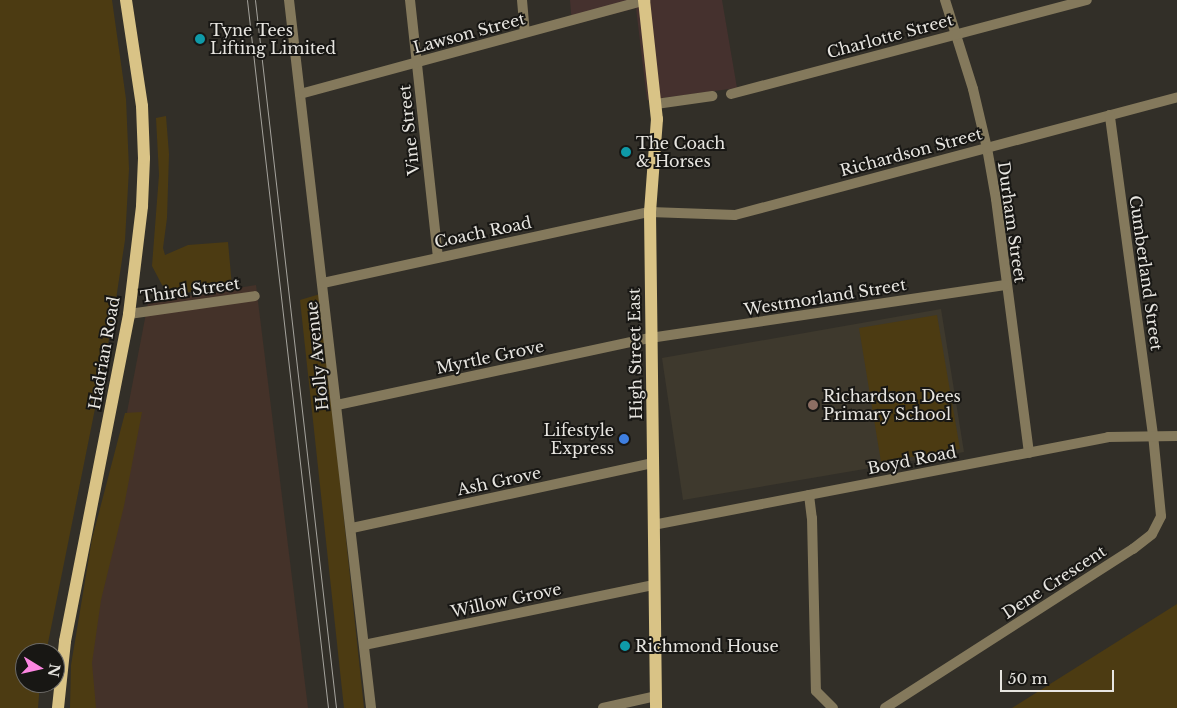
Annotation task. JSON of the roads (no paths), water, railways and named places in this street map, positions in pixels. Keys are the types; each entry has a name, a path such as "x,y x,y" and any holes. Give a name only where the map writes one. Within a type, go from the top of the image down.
{"main road":[{"name":"Hadrian Road","path":"58,708 65,641 129,314 142,206 144,158 142,106 126,0"},
{"name":"High Street East","path":"645,0 657,119 650,212 650,338 656,702"}],"street":[{"name":"Holly Avenue","path":"289,0 372,708"},
{"name":"Vine Street","path":"410,0 438,257"},
{"path":"522,0 525,32"},
{"name":"Lawson Street","path":"300,94 645,0"},
{"name":"Durham Street","path":"945,0 973,89 987,148 996,199 1005,285 1028,453"},
{"name":"Charlotte Street","path":"731,94 1087,0"},
{"path":"656,104 712,96"},
{"name":"Richardson Street","path":"650,212 725,216 1177,97"},
{"name":"Cumberland Street","path":"1110,115 1153,435"},
{"name":"Coach Road","path":"323,283 650,212"},
{"name":"Westmorland Street","path":"650,338 1005,285"},
{"name":"Third Street","path":"129,314 255,296"},
{"name":"Myrtle Grove","path":"337,405 650,338"},
{"name":"Dene Crescent","path":"885,708 1133,549 1152,534 1161,516 1153,435"},
{"name":"Boyd Road","path":"653,525 1108,437 1177,436"},
{"name":"Ash Grove","path":"352,528 652,462"},
{"path":"809,495 812,518 816,691 833,708"},
{"name":"Willow Grove","path":"364,646 654,585"},
{"path":"603,708 656,702"}],"tram line":[{"path":"247,0 328,708"},
{"path":"255,0 336,708"}],"place":[{"name":"Tyne Tees Lifting Limited","path":"200,39"},
{"name":"The Coach & Horses","path":"626,152"},
{"name":"Richardson Dees Primary School","path":"813,405"},
{"name":"Lifestyle Express","path":"624,439"},
{"name":"Richmond House","path":"625,646"}]}
